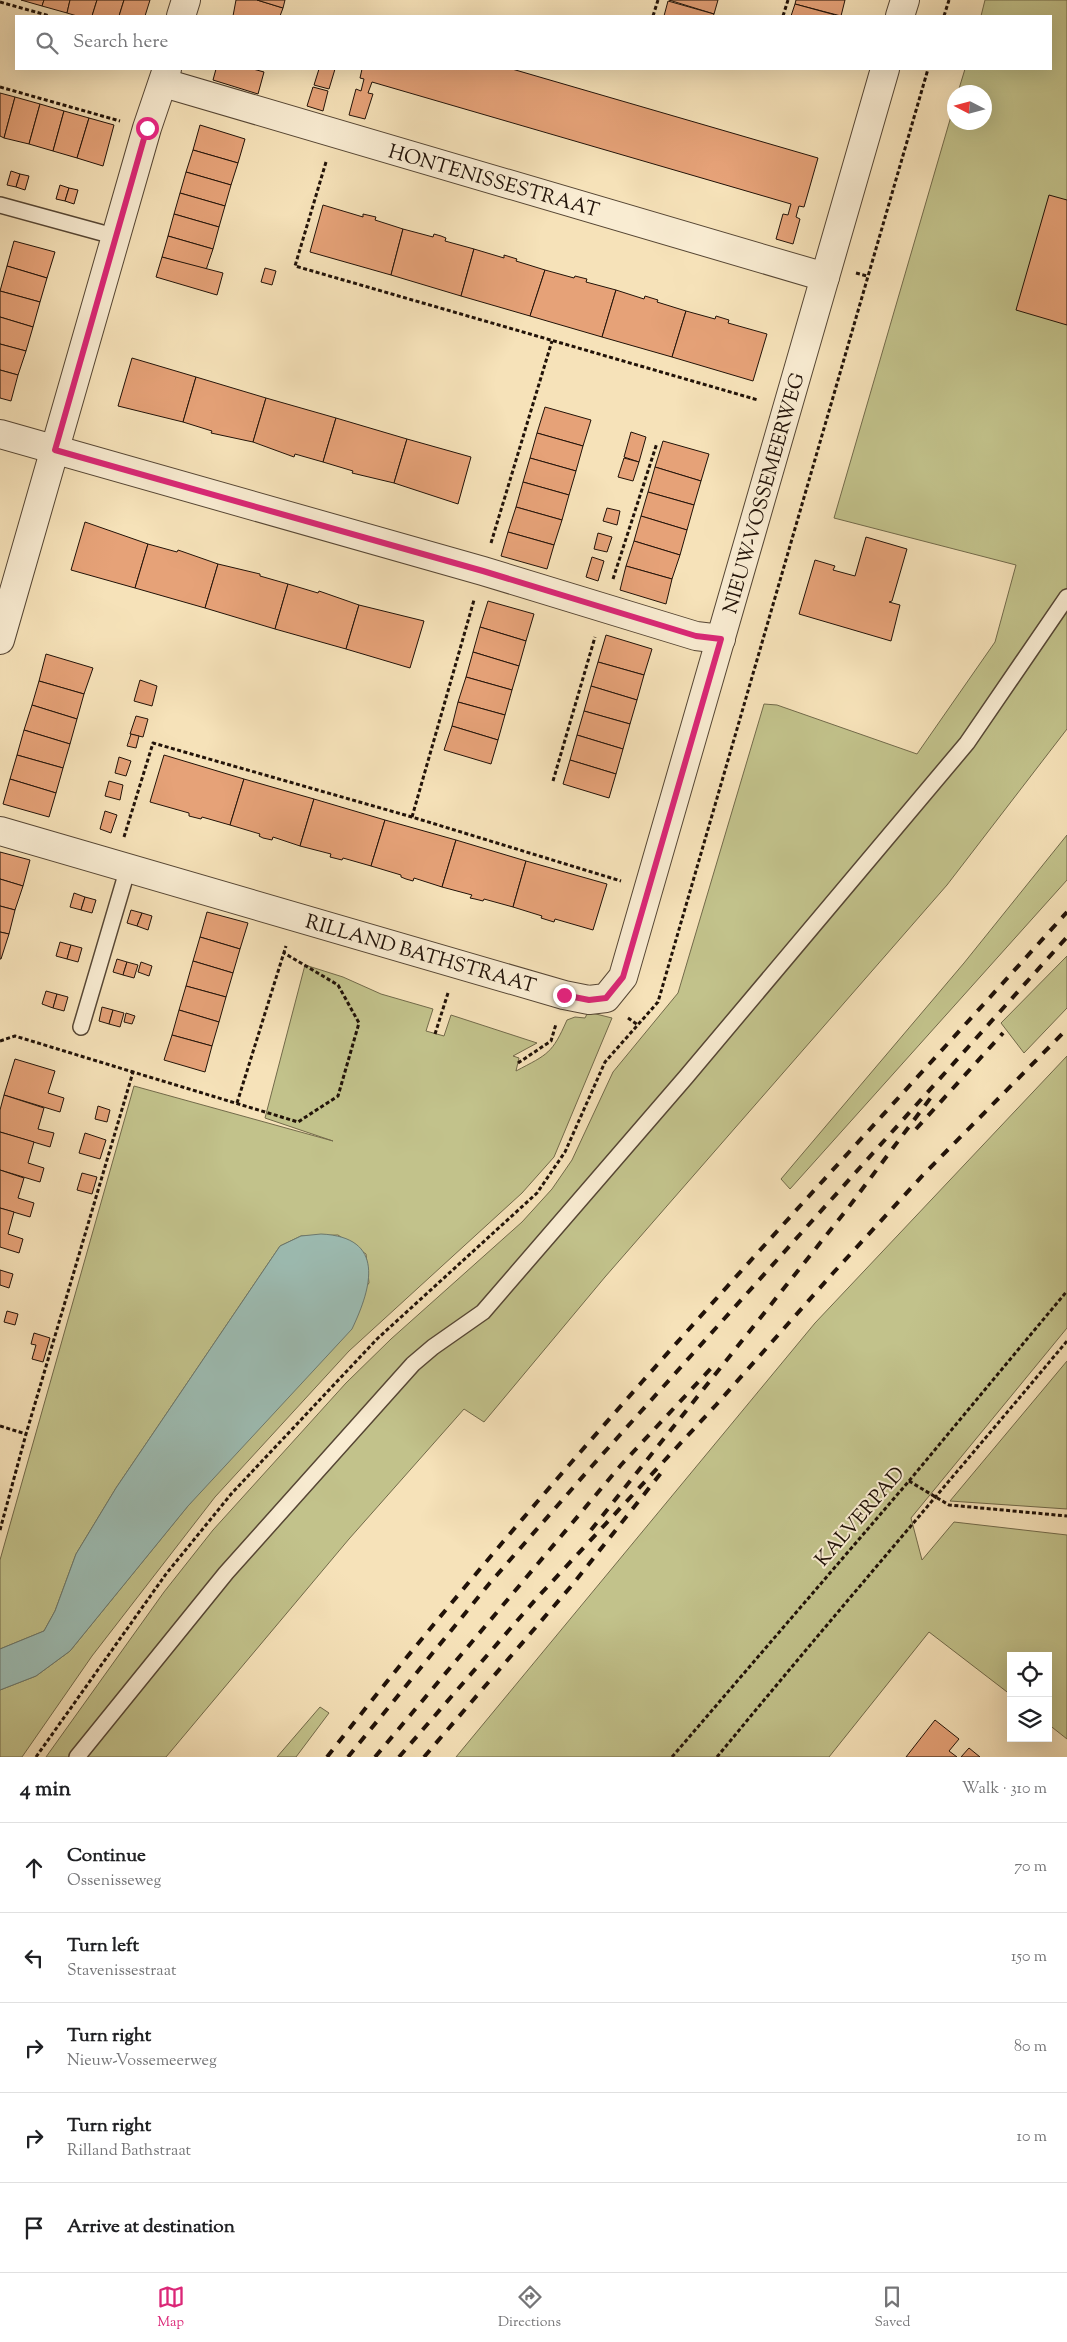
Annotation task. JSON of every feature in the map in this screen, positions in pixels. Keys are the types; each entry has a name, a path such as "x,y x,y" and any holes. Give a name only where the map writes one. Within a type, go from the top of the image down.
{"street":[{"path":"181,15 186,0"},
{"path":"900,15 905,0"},
{"name":"NIEUW-VOSSEMEERWEG","path":"606,998 623,977 885,70"},
{"path":"0,640 147,128 165,76"},
{"name":"HONTENISSESTRAAT","path":"165,76 335,132 825,277"},
{"path":"0,434 483,571 696,636 721,639"},
{"name":"RILLAND BATHSTRAAT","path":"0,831 564,995 589,1000 606,998"}],"lane":[{"path":"0,205 117,236"},
{"path":"77,1757 226,1573 387,1393 413,1364 433,1347 483,1312 686,1077 967,743 1067,597"},
{"path":"80,1027 122,866"}],"path":[{"path":"653,15 658,0"},
{"path":"783,15 788,0"},
{"path":"944,15 949,0"},
{"path":"0,2 46,15"},
{"path":"36,1757 166,1574 232,1493 377,1339 537,1193 565,1152 605,1062 658,1002 928,70"},
{"path":"0,86 147,128"},
{"path":"335,132 295,266 787,408"},
{"path":"122,866 153,743 649,889"},
{"name":"RILLAND BATHSTRAAT","path":"237,1104 295,916"},
{"path":"0,1041 15,1036 298,1122 338,1096 359,1023 338,985 284,953"},
{"path":"435,1034 457,964"},
{"path":"518,1063 551,1041 564,995"},
{"path":"0,1530 26,1434 133,1072"},
{"name":"KALVERPAD","path":"672,1757 909,1481 1067,1292"},
{"path":"717,1757 853,1592 936,1498 1067,1341"},
{"path":"0,1426 26,1434"},
{"path":"909,1481 949,1505 1067,1516"}],"green space":[{"path":"985,0 1067,0 1067,729 947,885 605,1277 484,1422 464,1409 349,1539 166,1757 46,1757 164,1592 213,1530 346,1383 391,1339 522,1222 552,1189 572,1160 613,1072 678,993 764,704 777,705 917,754 995,642 1016,565 834,518 947,130 992,130 992,85 960,85 965,70 1052,70 1052,15 981,15"},
{"path":"1067,835 1067,880 790,1189 781,1179 964,963"},
{"path":"1067,956 1067,1008 1024,1053 1001,1023"},
{"path":"305,965 343,977 381,994 433,1009 426,1031 444,1036 451,1015 537,1043 513,1056 519,1058 516,1071 535,1061 553,1047 567,1020 575,1017 585,1018 588,1012 612,1018 554,1157 522,1193 349,1351 215,1497 92,1656 22,1757 0,1757 0,1690 36,1676 70,1651 369,1283 366,1254 338,1235 301,1236 280,1246 116,1488 76,1554 55,1611 44,1631 0,1649 0,1560 134,1086 333,1141 265,1118"},
{"path":"1067,1056 1067,1328 911,1518 922,1560 954,1522 1067,1535 1067,1739 1052,1727 1052,1652 1007,1652 1007,1692 929,1632 829,1757 456,1757 815,1323"},
{"path":"1067,1361 1067,1509 950,1501"},
{"path":"320,1707 329,1713 296,1757 277,1757"}],"water":[{"path":"321,1234 342,1237 356,1244 365,1254 368,1267 368,1281 365,1297 352,1329 188,1506 70,1651 36,1676 0,1690 0,1649 44,1631 55,1611 76,1554 116,1488 280,1246 301,1236"}],"building":[{"path":"21,0 44,0 42,6"},
{"path":"44,0 70,0 67,13 42,6"},
{"path":"70,0 97,0 92,15 67,13"},
{"path":"97,0 124,0 119,15 92,15"},
{"path":"124,0 150,0 145,15 119,15"},
{"path":"236,0 257,0 283,8 280,15 233,15"},
{"path":"257,0 285,0 283,8"},
{"path":"669,0 718,0 714,14"},
{"path":"796,0 845,0 841,15 795,4"},
{"path":"668,1 714,14 714,15 664,15"},
{"path":"795,4 835,15 791,15"},
{"path":"216,70 257,70 264,72 258,94 213,80"},
{"path":"319,70 335,70 329,89 314,85"},
{"path":"362,70 515,70 818,158 804,207 799,206 796,217 800,219 793,244 776,239 783,214 788,215 791,204 372,82 368,93 373,94 365,119 349,115 356,89 361,91 364,79 360,78"},
{"path":"313,87 328,91 323,111 307,106"},
{"path":"0,93 15,97 4,138 0,136"},
{"path":"15,97 40,104 29,144 4,138"},
{"path":"40,104 64,111 53,151 29,144"},
{"path":"64,111 89,118 77,158 53,151"},
{"path":"89,118 114,125 103,166 77,158"},
{"path":"200,125 245,139 238,163 193,150"},
{"path":"193,150 238,163 231,185 186,172"},
{"path":"11,171 20,174 16,187 7,185"},
{"path":"186,172 231,185 225,206 180,193"},
{"path":"20,174 29,176 25,190 16,187"},
{"path":"60,185 69,188 65,201 56,199"},
{"path":"69,188 78,190 74,204 65,201"},
{"path":"180,193 225,206 219,227 174,214"},
{"path":"1049,195 1067,200 1067,325 1016,310"},
{"path":"323,205 363,217 363,214 376,217 375,220 403,229 391,275 310,252"},
{"path":"174,214 219,227 213,249 168,236"},
{"path":"403,229 433,237 434,234 446,238 445,241 474,249 461,296 391,275"},
{"path":"168,236 213,249 206,270 162,257"},
{"path":"14,241 55,252 47,278 7,266"},
{"path":"474,249 504,258 504,255 517,259 516,261 545,270 530,316 461,296"},
{"path":"162,257 223,273 217,295 156,277"},
{"path":"7,266 47,278 40,302 0,291"},
{"path":"265,268 276,271 272,285 261,282"},
{"path":"545,270 574,278 575,276 587,279 586,282 616,290 602,337 530,316"},
{"path":"616,290 644,299 645,296 658,300 657,302 686,311 672,357 602,337"},
{"path":"0,291 40,302 33,327 0,317"},
{"path":"686,311 715,319 716,316 729,320 728,323 767,334 753,381 672,357"},
{"path":"0,317 33,327 26,351 0,344"},
{"path":"0,344 26,351 18,375 0,370"},
{"path":"132,358 196,377 183,422 118,406"},
{"path":"0,370 18,375 11,401 0,398"},
{"path":"196,377 266,398 253,442 211,433 212,431 183,422"},
{"path":"266,398 336,418 323,462 295,454 294,457 253,442"},
{"path":"545,407 591,420 583,446 537,433"},
{"path":"336,418 407,439 394,483 352,473 353,471 323,462"},
{"path":"631,432 646,437 639,462 624,457"},
{"path":"537,433 583,446 576,471 530,458"},
{"path":"407,439 471,457 458,504 394,483"},
{"path":"663,441 709,454 701,481 655,467"},
{"path":"530,458 576,471 569,495 523,482"},
{"path":"624,458 639,462 633,481 618,477"},
{"path":"655,467 701,481 694,505 648,492"},
{"path":"523,482 569,495 562,520 516,507"},
{"path":"648,492 694,505 687,530 641,516"},
{"path":"516,507 562,520 554,545 508,532"},
{"path":"607,508 620,511 617,525 603,521"},
{"path":"641,516 687,530 680,555 634,541"},
{"path":"85,522 148,544 135,588 71,570"},
{"path":"508,532 554,545 547,569 501,556"},
{"path":"598,533 612,537 607,552 594,549"},
{"path":"866,537 907,549 892,601 889,602 900,605 891,641 799,614 815,560 835,566 833,570 855,576"},
{"path":"634,541 680,555 672,579 626,566"},
{"path":"148,544 177,552 178,550 218,564 205,608 135,588"},
{"path":"592,557 604,561 598,581 586,577"},
{"path":"218,564 260,574 260,576 288,584 275,629 205,608"},
{"path":"626,566 672,579 666,604 620,590"},
{"path":"288,584 318,593 319,591 359,605 346,649 275,629"},
{"path":"488,601 534,614 526,641 480,627"},
{"path":"359,605 424,621 410,668 346,649"},
{"path":"480,627 526,641 519,666 473,652"},
{"path":"606,635 652,649 644,675 598,662"},
{"path":"473,652 519,666 512,690 466,677"},
{"path":"46,654 93,668 84,694 39,681"},
{"path":"598,662 644,675 637,700 591,686"},
{"path":"466,677 512,690 505,715 458,702"},
{"path":"140,680 157,686 152,706 134,701"},
{"path":"39,681 84,694 77,719 32,705"},
{"path":"591,686 637,700 630,724 584,711"},
{"path":"458,702 505,715 498,740 452,726"},
{"path":"32,705 77,719 70,744 24,730"},
{"path":"584,711 630,724 623,749 577,735"},
{"path":"136,716 148,719 143,737 130,734"},
{"path":"452,726 498,740 491,764 444,750"},
{"path":"24,730 70,744 63,768 17,755"},
{"path":"131,734 139,736 136,748 127,746"},
{"path":"577,735 623,749 616,774 570,760"},
{"path":"17,755 63,768 56,793 10,779"},
{"path":"164,755 244,779 230,825 202,817 201,819 189,816 189,813 150,802"},
{"path":"119,757 131,761 126,776 115,773"},
{"path":"570,760 616,774 609,798 563,784"},
{"path":"10,779 56,793 49,817 3,804"},
{"path":"244,779 314,799 300,846 273,837 272,840 263,838 259,836 260,834 230,825"},
{"path":"109,781 123,785 120,800 105,796"},
{"path":"314,799 385,820 371,866 343,858 342,860 330,857 331,854 300,846"},
{"path":"105,811 117,815 111,833 100,829"},
{"path":"385,820 456,840 442,887 414,878 413,881 406,879 401,877 401,875 371,866"},
{"path":"456,840 526,861 513,907 484,899 483,901 470,898 472,895 442,887"},
{"path":"0,852 30,860 23,886 0,879"},
{"path":"526,861 607,884 593,930 555,919 554,922 541,918 542,916 513,907"},
{"path":"0,879 23,886 15,910 0,906"},
{"path":"74,893 85,897 81,910 70,907"},
{"path":"85,897 96,900 92,913 81,910"},
{"path":"0,906 15,910 9,934 0,932"},
{"path":"131,910 142,913 137,926 127,923"},
{"path":"207,912 248,923 240,949 200,937"},
{"path":"142,913 152,916 148,930 137,926"},
{"path":"0,932 9,934 1,959 0,959"},
{"path":"200,937 240,949 233,973 193,961"},
{"path":"60,942 71,945 67,959 56,956"},
{"path":"71,945 82,948 78,962 67,959"},
{"path":"117,959 127,962 123,975 113,972"},
{"path":"193,961 233,973 226,997 186,986"},
{"path":"127,962 138,965 134,978 123,975"},
{"path":"141,962 152,966 149,976 138,972"},
{"path":"186,986 226,997 219,1022 179,1010"},
{"path":"46,991 57,994 53,1008 42,1004"},
{"path":"57,994 68,997 64,1011 53,1008"},
{"path":"102,1007 113,1010 109,1024 99,1021"},
{"path":"113,1010 124,1013 120,1027 109,1024"},
{"path":"179,1010 219,1022 212,1046 172,1035"},
{"path":"126,1013 135,1016 132,1024 124,1022"},
{"path":"172,1035 212,1046 205,1072 164,1060"},
{"path":"15,1059 55,1071 48,1093 64,1098 60,1112 4,1095"},
{"path":"4,1095 44,1108 38,1129 54,1133 50,1147 0,1132 0,1110"},
{"path":"98,1106 110,1110 107,1122 95,1119"},
{"path":"0,1132 34,1142 28,1163 44,1168 40,1182 0,1170"},
{"path":"85,1133 106,1140 100,1159 79,1153"},
{"path":"0,1170 24,1178 18,1198 34,1203 30,1217 0,1208"},
{"path":"82,1173 97,1177 92,1194 77,1190"},
{"path":"0,1208 14,1212 8,1234 23,1239 19,1253 0,1247"},
{"path":"0,1270 13,1274 9,1288 0,1285"},
{"path":"7,1311 18,1314 15,1325 4,1322"},
{"path":"34,1333 50,1338 43,1362 32,1359 36,1345 31,1344"},
{"path":"935,1720 959,1739 949,1751 957,1757 906,1757"},
{"path":"969,1748 980,1757 961,1757"}],"railway":[{"path":"327,1757 415,1647 597,1433 1067,912"},
{"path":"348,1757 489,1584 592,1466 1067,937"},
{"path":"399,1757 536,1599 716,1405 923,1175 1067,1029"},
{"path":"916,1129 1003,1033"},
{"path":"591,1530 848,1208 932,1096"},
{"path":"375,1757 621,1465 715,1364"},
{"path":"424,1757 573,1584 661,1473"}],"route":[{"path":"147,128 55,450 483,571 696,636 721,639 623,977 606,998 589,1000 564,995"}]}
